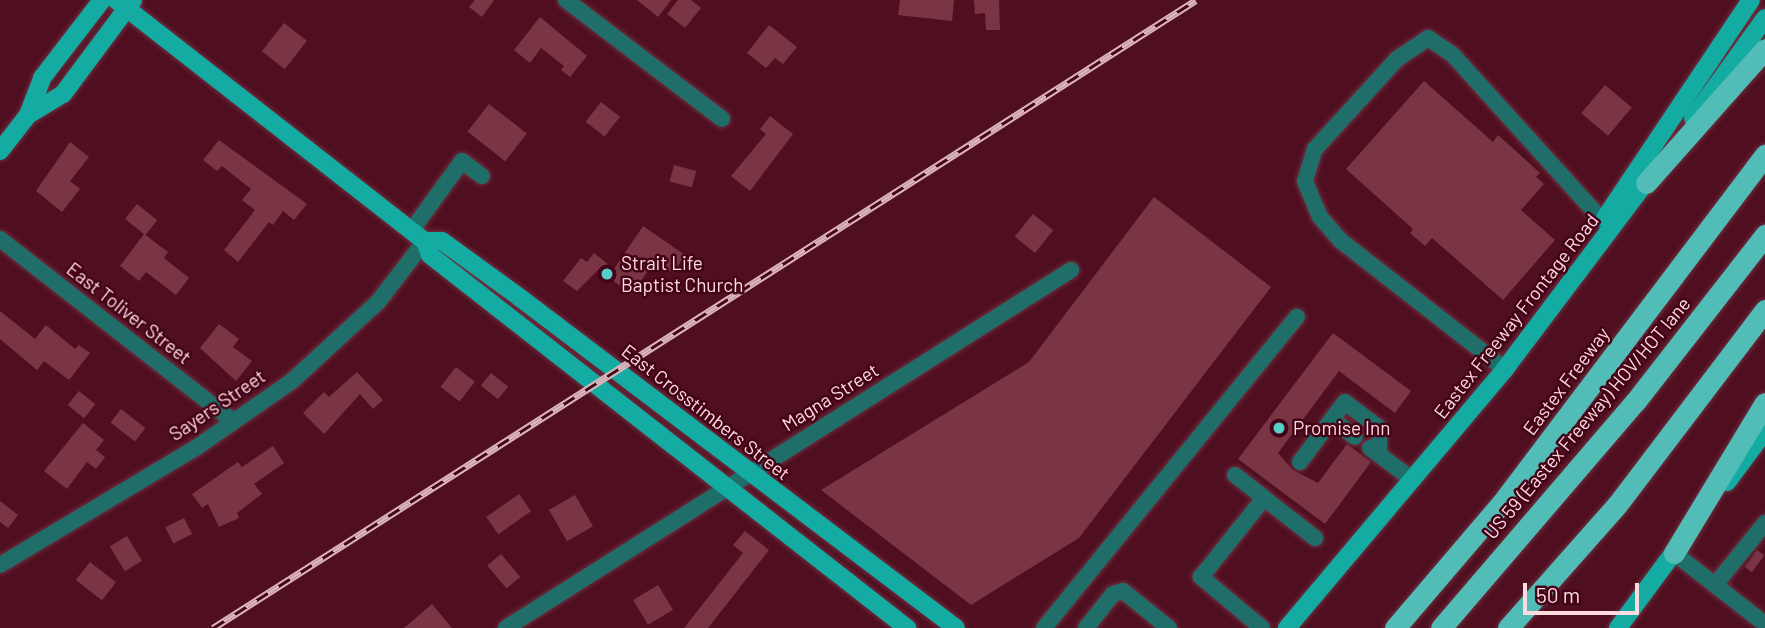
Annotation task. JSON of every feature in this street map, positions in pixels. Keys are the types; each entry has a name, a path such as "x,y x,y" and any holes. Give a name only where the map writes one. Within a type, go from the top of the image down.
{"highway":[{"path":"1646,183 1765,49"},
{"name":"Eastex Freeway","path":"1395,628 1502,504 1765,155"},
{"name":"US 59 (Eastex Freeway) HOV/HOT lane","path":"1441,628 1634,402 1765,234"},
{"path":"1508,628 1617,505 1765,310"},
{"path":"1674,553 1765,403"}],"main road":[{"path":"0,151 28,115 42,78 102,0"},
{"path":"1505,369 1751,0"},
{"path":"28,115 63,94 125,3"},
{"name":"East Crosstimbers Street","path":"125,3 418,236 430,255 907,628"},
{"name":"Eastex Freeway Frontage Road","path":"1287,628 1505,369 1646,183 1765,18"},
{"name":"East Crosstimbers Street","path":"418,236 442,241 956,628"},
{"path":"1618,628 1765,431"}],"street":[{"path":"566,0 722,119"},
{"path":"1505,369 1340,240 1320,217 1305,181 1315,149 1397,59 1428,38 1452,54 1603,222"},
{"name":"Sayers Street","path":"0,565 197,447 331,349 378,302 462,161 482,176"},
{"name":"East Toliver Street","path":"0,239 232,420"},
{"name":"Magna Street","path":"508,627 1072,270"},
{"path":"1044,628 1297,317"},
{"path":"1300,462 1345,402 1378,428 1368,446"},
{"path":"1332,419 1413,480"},
{"path":"1235,475 1315,538"},
{"path":"1262,628 1201,577 1264,498"},
{"path":"1715,585 1765,523"},
{"path":"1674,553 1765,624"},
{"path":"1086,628 1112,594 1123,591 1161,626"}],"building":[{"path":"475,0 494,0 482,17 469,7"},
{"path":"637,0 671,0 658,17"},
{"path":"678,0 691,0 701,8 685,28 667,14"},
{"path":"900,0 954,0 952,21 898,15"},
{"path":"974,0 999,0 1000,30 986,30 985,13 975,14"},
{"path":"540,17 587,56 570,77 561,70 564,66 541,48 530,63 514,50"},
{"path":"284,23 307,41 285,69 262,51"},
{"path":"769,25 797,47 783,64 775,58 766,68 747,53"},
{"path":"1424,81 1493,142 1498,135 1540,173 1536,177 1544,184 1521,210 1555,240 1503,300 1432,238 1425,246 1410,233 1413,229 1346,169"},
{"path":"1605,85 1632,107 1608,136 1581,113"},
{"path":"601,102 620,117 605,136 586,122"},
{"path":"489,104 527,134 505,161 467,132"},
{"path":"770,116 793,134 750,191 731,176 766,134 760,129"},
{"path":"219,140 307,204 294,220 283,211 273,225 269,222 238,262 224,250 255,210 242,200 251,189 222,166 217,171 203,160"},
{"path":"70,142 89,157 70,181 80,189 62,212 36,191"},
{"path":"674,165 696,171 692,187 670,181"},
{"path":"1154,197 1271,287 1079,538 971,605 821,490 1029,362"},
{"path":"137,204 157,220 145,235 125,219"},
{"path":"1033,214 1053,230 1035,253 1015,237"},
{"path":"643,226 685,255 673,273 655,260 632,294 598,270 577,291 563,281 581,258 587,262 594,253 614,269"},
{"path":"144,234 168,252 164,258 189,278 176,295 146,272 139,281 120,266"},
{"path":"0,311 35,339 46,325 75,349 79,345 90,353 69,380 44,361 37,370 0,339"},
{"path":"219,324 239,339 233,347 252,361 236,381 200,348"},
{"name":"Promise Inn","path":"1333,333 1411,391 1395,413 1339,371 1278,453 1293,470 1318,483 1347,444 1371,462 1325,524 1238,459"},
{"path":"456,367 475,382 460,401 441,387"},
{"path":"357,372 383,400 373,409 360,394 324,434 303,413 324,392 329,397"},
{"path":"491,373 508,387 498,399 481,385"},
{"path":"79,391 95,404 84,418 68,405"},
{"path":"121,409 145,428 135,441 111,422"},
{"path":"83,423 104,440 96,450 105,457 96,469 87,462 67,489 44,471"},
{"path":"273,446 284,463 254,484 262,494 237,513 239,518 219,527 208,504 202,508 192,494 238,462 242,467"},
{"path":"519,494 531,511 498,534 486,517"},
{"path":"575,495 593,526 567,541 549,510"},
{"path":"0,501 18,515 8,528 0,522"},
{"path":"184,518 192,534 173,544 165,528"},
{"path":"745,531 769,550 708,628 684,628 743,553 733,545"},
{"path":"127,536 142,561 125,571 110,546"},
{"path":"1757,550 1764,555 1752,572 1745,567"},
{"path":"501,554 520,577 506,589 487,566"},
{"path":"90,562 116,582 102,600 76,580"},
{"path":"658,585 673,610 648,625 633,600"},
{"path":"432,604 452,628 404,628"}],"railway":[{"path":"213,628 1196,0"}],"place":[{"name":"Strait Life Baptist Church","path":"607,274"},
{"name":"Promise Inn","path":"1279,428"}]}
